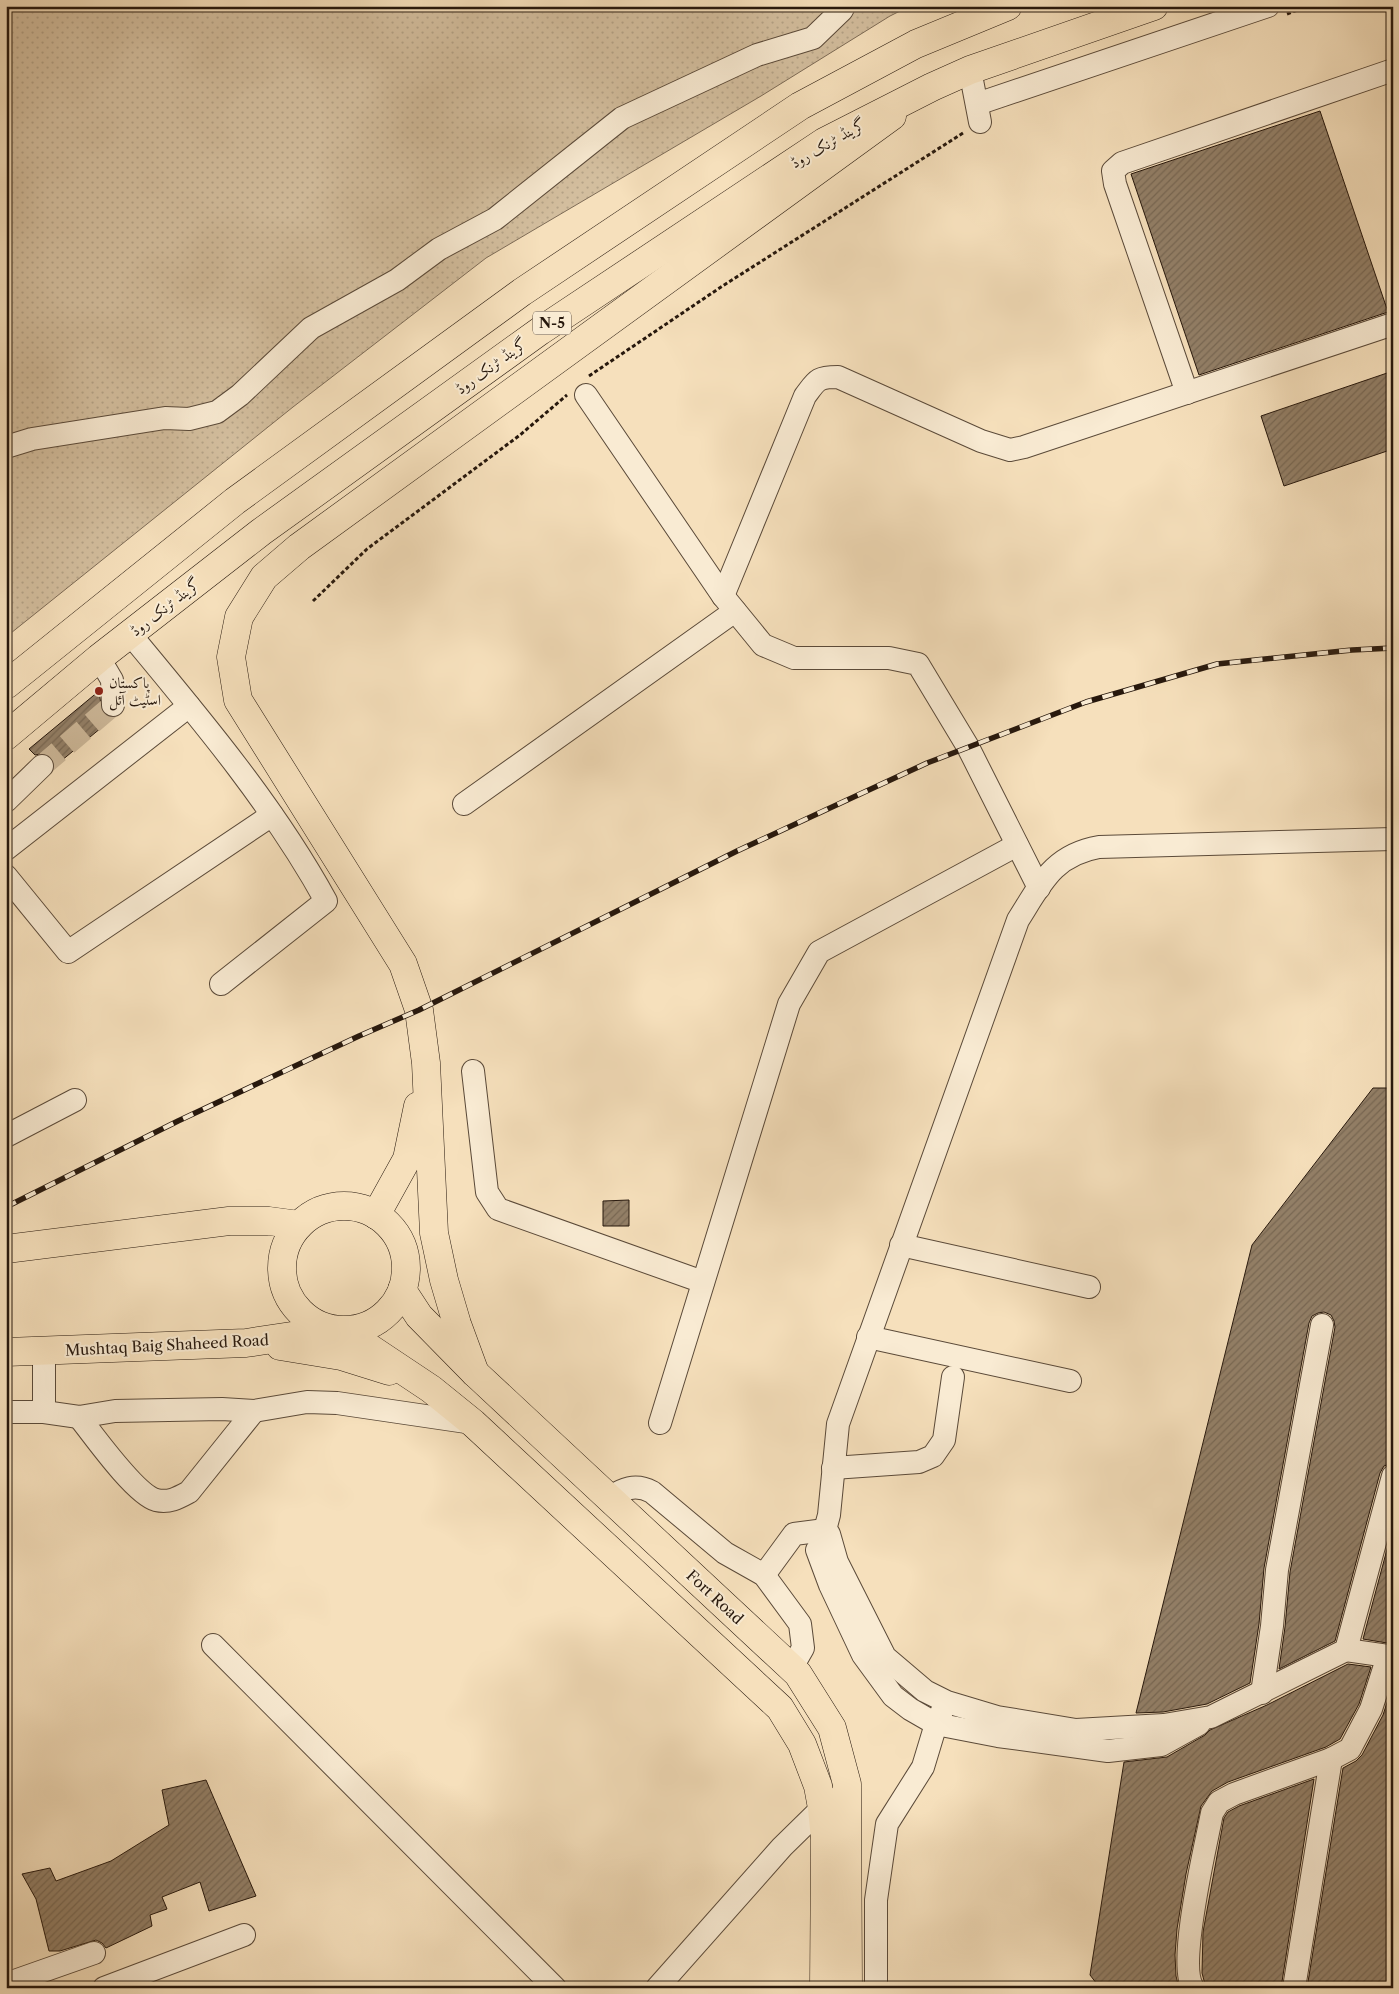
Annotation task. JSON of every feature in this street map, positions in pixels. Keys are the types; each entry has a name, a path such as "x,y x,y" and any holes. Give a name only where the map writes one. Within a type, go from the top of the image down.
{"main road":[{"path":"6,686 234,502 522,292 800,106 916,44 1008,6"},
{"name":"گرینڈ ٹرنک روڈ","path":"6,736 98,658 261,532 540,331 824,142 932,87 970,70 1154,6"},
{"path":"475,1374 444,1280 434,1234 426,1063 419,1010 403,964 238,700 231,657 239,617 264,577 299,547 932,87"},
{"path":"376,1214 408,1159 426,1063"},
{"path":"336,1330 365,1328 381,1319 394,1306 402,1290 406,1273 405,1256 399,1240 389,1225 376,1214 360,1208 344,1206 327,1208 312,1214 299,1225 287,1242 281,1263 284,1284 292,1304 307,1319 336,1330 431,1389 473,1423 780,1708 802,1744 818,1786 822,1808 825,1839 824,1988"},
{"path":"6,1249 229,1221 269,1221 299,1225"},
{"name":"Fort Road","path":"402,1290 419,1316 475,1374 798,1674 832,1728 848,1784 848,1988"},
{"name":"Mushtaq Baig Shaheed Road","path":"6,1352 246,1343 336,1330"},
{"path":"246,1343 294,1347 341,1356 387,1370 431,1389"}],"street":[{"path":"6,447 32,438 165,418 189,419 217,412 240,395 311,328 398,280 439,249 495,219 622,118 757,55 813,38 844,6"},
{"path":"970,70 978,113 1275,11"},
{"path":"1187,393 1115,184 1113,171 1122,163 1393,70"},
{"path":"464,804 729,604 805,396 816,381 822,377 838,378 981,441 1010,450 1024,447 1393,324"},
{"path":"582,387 729,604 763,644 794,658 889,658 918,664 968,747 1039,888"},
{"path":"130,634 189,706 272,814 312,874 326,901 221,984"},
{"path":"98,658 112,680 113,705"},
{"path":"6,849 189,706"},
{"path":"6,801 42,766"},
{"path":"6,876 68,952 272,814"},
{"path":"1193,1988 1190,1984 1187,1964 1190,1934 1212,1813 1219,1802 1234,1794 1331,1760 1350,1749 1371,1709 1388,1656 1346,1650 1161,1744 1108,1751 998,1736 936,1724 910,1709 894,1696 863,1655 830,1585 818,1531 833,1468 838,1424 1018,920 1059,862 1074,854 1099,847 1393,839"},
{"path":"660,1422 789,1004 819,952 1017,845"},
{"path":"473,1071 487,1192 498,1210 703,1282"},
{"path":"6,1136 75,1100"},
{"path":"901,1245 1089,1287"},
{"path":"1262,1693 1272,1626 1277,1570 1322,1325"},
{"path":"868,1338 1070,1381"},
{"path":"44,1351 44,1412"},
{"path":"833,1468 918,1462 933,1456 944,1440 953,1377"},
{"path":"6,1412 44,1412 79,1418 115,1411 222,1409 254,1411 293,1404 337,1403 473,1423"},
{"path":"79,1418 141,1492 157,1500 169,1501 189,1492 254,1411"},
{"path":"1346,1650 1393,1476"},
{"path":"608,1498 634,1486 645,1488 725,1553 764,1574 800,1624 803,1648 792,1669"},
{"path":"764,1574 794,1534 818,1531 829,1534 837,1562 885,1657 925,1691 947,1702 997,1717 1076,1730 1164,1724 1211,1717"},
{"path":"213,1645 555,1988"},
{"path":"876,1988 876,1900 887,1824 923,1767 936,1724 947,1702"},
{"path":"1294,1988 1331,1760"},
{"path":"657,1988 782,1847 848,1784"},
{"path":"104,1988 244,1935"},
{"path":"6,1984 94,1954"}],"path":[{"path":"1275,11 1308,6"},
{"path":"313,601 367,549 582,387 721,287 978,113"}],"shaded area":[{"path":"6,6 910,6 890,16 761,96 486,258 293,407 6,637"}],"building":[{"path":"1320,111 1388,312 1199,375 1131,174"},
{"path":"1393,371 1393,449 1284,486 1261,416"},
{"path":"99,691 102,712 106,716 113,718 55,766 51,757 45,753 35,755 29,749"},
{"path":"1373,1088 1393,1088 1393,1463 1384,1466 1380,1473 1335,1641 1279,1669 1290,1572 1335,1327 1331,1315 1324,1312 1312,1316 1309,1323 1264,1568 1259,1624 1250,1683 1207,1704 1163,1712 1136,1713 1252,1245"},
{"path":"629,1200 629,1226 603,1226 603,1201"},
{"path":"1393,1527 1393,1644 1363,1639"},
{"path":"1348,1664 1371,1667 1359,1704 1340,1739 1326,1747 1228,1782 1212,1791 1201,1806 1186,1874 1177,1929 1175,1955 1176,1976 1179,1988 1100,1988 1090,1975 1124,1762 1167,1757 1205,1735 1210,1730 1267,1705"},
{"path":"1393,1684 1393,1988 1307,1988 1343,1768 1356,1761 1362,1755 1383,1715"},
{"path":"1314,1779 1281,1988 1206,1988 1202,1973 1203,1932 1224,1818 1228,1812 1239,1806"},
{"path":"206,1780 256,1896 209,1911 200,1882 162,1897 167,1909 150,1915 152,1926 106,1948 96,1940 60,1951 49,1951 36,1899 22,1874 50,1868 56,1881 111,1861 169,1825 162,1790"}],"tunnel":[{"path":"42,766 113,705"}],"railway":[{"path":"6,1207 178,1121 419,1010 737,851 927,763 1086,702 1217,664 1352,650 1393,648"}],"place":[{"name":"پاکستان اسٹیٹ آئل","path":"99,691"}]}
